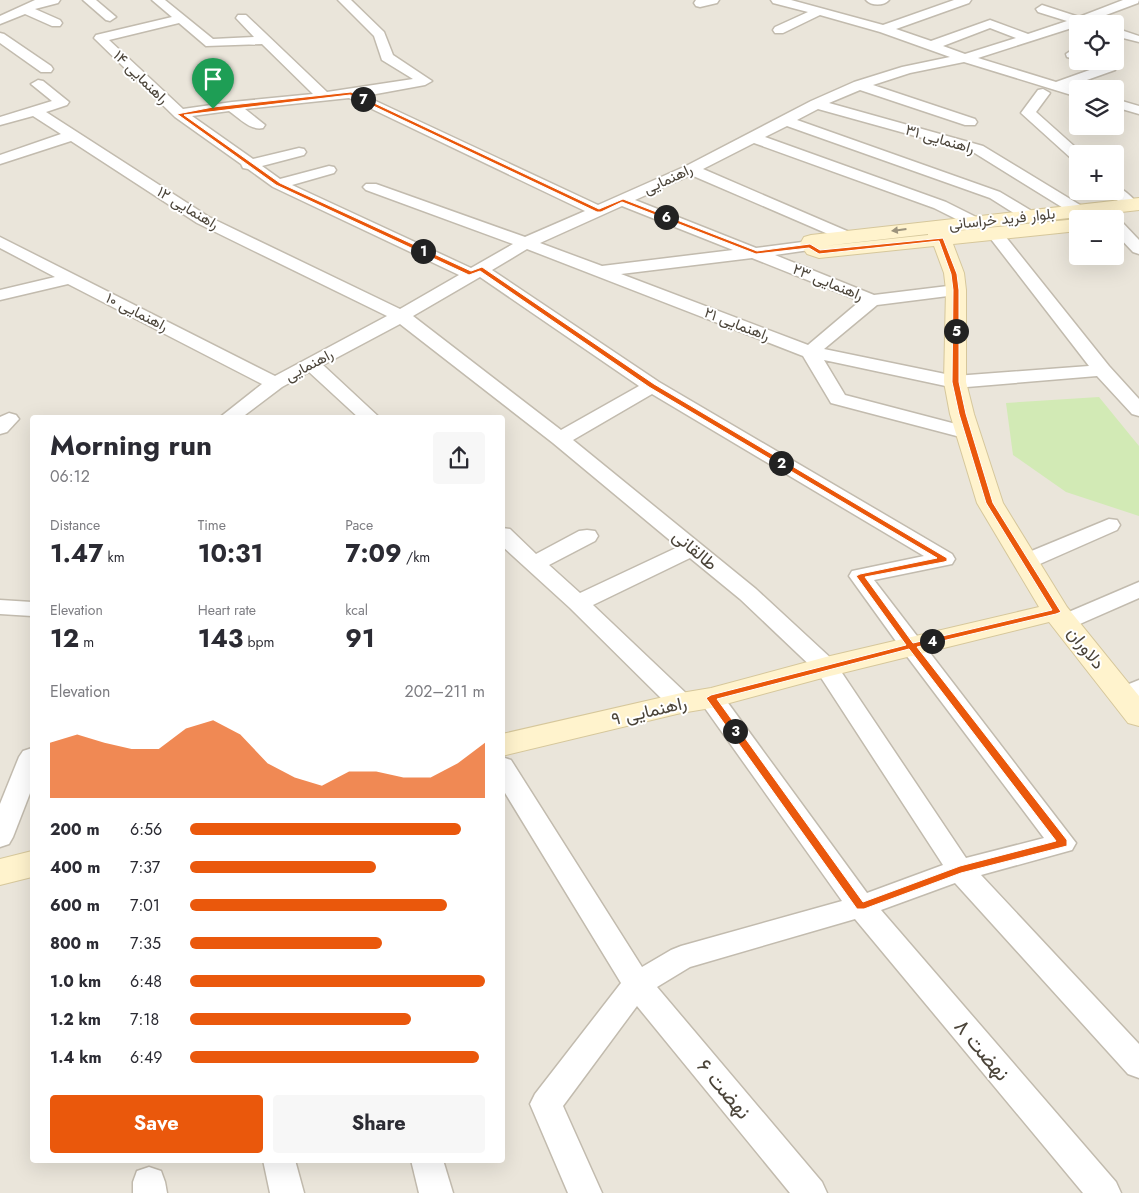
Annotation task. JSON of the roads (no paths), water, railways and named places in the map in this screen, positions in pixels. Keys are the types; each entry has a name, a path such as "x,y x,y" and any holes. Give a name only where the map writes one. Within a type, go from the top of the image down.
{"street":[{"path":"1,18 39,3 54,0"},
{"path":"89,0 110,17"},
{"path":"158,0 210,43 266,40"},
{"path":"180,114 232,106 351,94 425,81 387,57 380,35 344,0"},
{"path":"700,3 713,0"},
{"path":"777,0 884,29 965,58 1069,90"},
{"path":"872,0 883,0"},
{"path":"884,29 965,0"},
{"name":"راهنمایی","path":"1103,15 1135,2"},
{"path":"25,9 56,23"},
{"path":"1042,9 1069,18"},
{"path":"780,30 820,11"},
{"path":"242,18 323,96"},
{"name":"راهنمایی ۱۴","path":"182,19 100,38 180,114 278,184 476,271 652,386 944,559 860,576 911,646"},
{"path":"930,46 990,24 1029,38"},
{"name":"راهنمایی","path":"232,415 275,383 401,316 526,243 691,169 816,104 859,85 907,70 965,58 1069,27"},
{"path":"1124,35 1136,38"},
{"path":"0,37 21,54 46,69"},
{"path":"7,56 21,54"},
{"path":"1057,86 1102,70"},
{"path":"0,121 62,102 38,84"},
{"path":"859,85 970,122"},
{"path":"1043,93 1028,113 1069,149"},
{"path":"351,94 599,211"},
{"name":"راهنمایی ۳۱","path":"816,104 978,149 1069,212"},
{"path":"232,106 258,125"},
{"path":"1124,106 1139,110"},
{"name":"راهنمایی ۱۲","path":"35,110 203,220 401,316 560,439"},
{"path":"786,121 995,195 1029,216"},
{"path":"0,160 74,135"},
{"path":"752,137 940,204 974,222"},
{"path":"0,142 18,154"},
{"path":"248,164 299,152"},
{"path":"691,169 848,236"},
{"path":"278,184 330,170"},
{"name":"راهنمایی ۲۱","path":"371,187 526,243 810,352 955,382 1102,370"},
{"path":"1124,199 1136,209 1124,217"},
{"name":"راهنمایی ۲۳","path":"622,200 872,300 956,290"},
{"name":"بلوار فرید خراسانی","path":"1069,218 1029,216 974,222 936,233 819,252 810,246 810,241 848,236 936,233 995,234 1069,220"},
{"name":"دلاوران","path":"936,233 954,274 956,290 955,382 968,433 990,503 1061,617 1131,692 1139,716"},
{"path":"1124,233 1139,249"},
{"path":"995,234 1102,370 1139,410"},
{"name":"راهنمایی ۱۰","path":"0,242 275,383"},
{"path":"600,272 810,246"},
{"path":"0,295 72,278"},
{"path":"872,300 810,352 838,399 968,433"},
{"path":"310,364 369,415"},
{"path":"560,439 652,386"},
{"name":"طالقانی","path":"560,439 748,594 826,667 960,870 1139,1066"},
{"path":"1025,562 1109,525"},
{"path":"535,563 586,536"},
{"path":"505,537 578,603 681,703"},
{"path":"578,603 693,548"},
{"path":"1061,617 1139,589"},
{"path":"0,607 30,609"},
{"name":"راهنمایی ۹","path":"505,744 681,703 711,698 911,646 1061,617"},
{"path":"585,1193 546,1104 637,984 681,958 861,906 960,870 1063,843 911,646"},
{"name":"نهضت ۸","path":"711,698 861,906 1104,1193"},
{"path":"0,838 30,762"},
{"name":"نهضت ۶","path":"505,771 637,984 810,1193"},
{"path":"0,872 30,864"},
{"path":"280,1163 287,1193"},
{"path":"428,1163 436,1193"}]}
